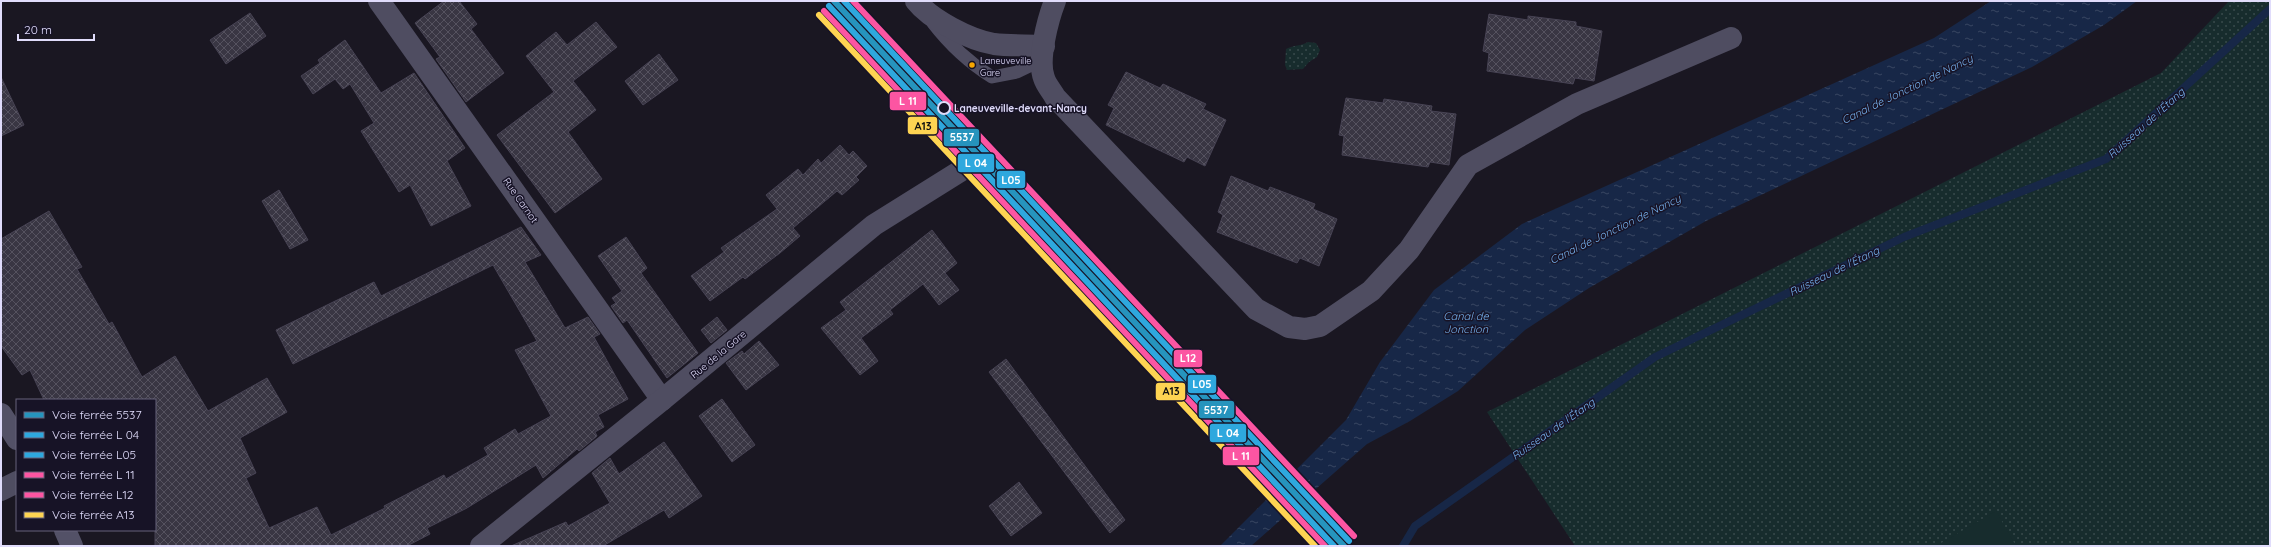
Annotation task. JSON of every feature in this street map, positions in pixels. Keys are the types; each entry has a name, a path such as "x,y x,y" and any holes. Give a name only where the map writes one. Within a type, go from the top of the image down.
{"main road":[{"path":"1,414 16,437"},
{"path":"65,531 72,546"}],"street":[{"name":"Rue Carnot","path":"379,1 662,400"},
{"path":"1055,1 1043,53 1043,78 1055,97 1256,309 1289,327 1305,329 1320,326 1371,291 1409,250 1468,165 1577,104 1731,38"},
{"path":"920,6 946,26 993,44 1043,53"},
{"name":"Rue de la Gare","path":"481,546 662,400 874,225 962,170"},
{"path":"1,490 16,482"}],"lane":[{"path":"920,6 948,42 972,65 992,77 1017,72 1043,53"}],"green space":[{"path":"2229,1 2270,1 2270,546 1575,546 1487,412 2161,73"},
{"path":"1308,42 1316,43 1320,50 1317,57 1309,62 1303,69 1287,70 1285,65 1286,49"},
{"path":"1996,511 2016,546 1936,546"}],"water":[{"name":"Canal de Jonction","path":"1991,1 2137,1 2104,25 2032,67 1706,221 1589,288 1525,330 1458,391 1410,421 1367,444 1251,546 1220,546 1346,420 1380,362 1434,290 1522,224 1934,38"}],"building":[{"path":"444,1 459,1 477,24 471,29 504,73 466,102 436,59 440,57 415,23"},
{"path":"250,13 266,36 226,64 210,40"},
{"path":"1489,14 1528,20 1528,16 1576,22 1576,26 1602,31 1594,81 1575,78 1573,84 1487,71 1489,53 1483,51"},
{"path":"596,22 617,47 573,81 596,110 568,132 602,179 555,213 497,135 554,92 526,56 556,32 567,45"},
{"path":"345,40 381,93 414,73 465,148 447,161 471,206 431,226 410,185 399,192 361,131 374,123 350,84 343,89 335,79 313,94 301,76 320,63 318,60"},
{"path":"659,54 678,80 643,105 625,81"},
{"path":"1126,72 1160,88 1163,84 1206,104 1203,109 1226,120 1205,166 1187,157 1184,162 1106,125 1114,108 1108,105"},
{"path":"1,77 24,125 1,136"},
{"path":"1346,98 1383,103 1384,99 1432,106 1431,111 1456,114 1449,165 1430,162 1428,167 1342,155 1344,136 1339,135"},
{"path":"840,145 849,155 853,151 867,166 856,177 859,180 842,195 837,191 793,228 800,236 780,253 745,279 743,277 710,301 691,276 724,252 721,248 777,209 766,195 798,169 803,175 818,159 821,163"},
{"path":"1231,176 1268,191 1270,187 1315,204 1313,209 1337,219 1319,266 1300,258 1297,263 1217,232 1223,215 1218,212"},
{"path":"279,190 308,240 290,249 262,201"},
{"path":"49,211 82,267 77,269 109,324 112,322 142,377 175,356 208,411 267,378 287,412 240,438 256,473 246,478 269,528 317,507 331,535 385,508 384,506 444,475 446,479 488,455 484,448 515,429 518,434 551,416 515,350 537,341 493,265 293,364 276,330 374,282 381,296 521,227 541,255 525,262 565,328 588,317 600,334 594,337 628,399 598,415 604,427 595,432 597,436 579,451 577,449 543,478 536,465 467,508 427,528 430,534 407,546 155,546 156,399 44,399 30,370 22,375 1,346 1,239"},
{"path":"932,230 957,263 945,273 959,290 939,305 923,284 890,310 893,314 861,338 878,361 860,375 821,328 846,310 840,302"},
{"path":"626,237 647,268 641,273 698,353 667,378 627,320 623,323 611,306 616,303 612,298 622,291 598,256"},
{"path":"717,317 727,330 711,343 701,330"},
{"path":"759,341 779,365 746,390 726,363 742,351 744,354"},
{"path":"1006,359 1125,520 1110,533 989,372"},
{"path":"722,399 755,445 732,462 699,416"},
{"path":"664,442 702,496 669,518 664,510 603,546 511,546 566,522 568,526 610,503 592,473 610,458 619,474"},
{"path":"1019,482 1042,513 1011,536 989,506"}],"waterway":[{"name":"Ruisseau de l'Étang","path":"1403,546 1415,526 1655,357 1904,237 2106,159 2270,9"}],"rail line":[{"name":"5537","path":"834,1 1344,546"},
{"name":"L05","path":"844,1 1349,541"},
{"name":"L12","path":"853,1 1354,536"},
{"name":"A13","path":"819,15 1315,546"}],"transit line":[{"path":"829,6 1334,546"},
{"path":"824,11 1325,546"}],"place":[{"name":"Laneuveville Gare","path":"972,65"},
{"name":"Laneuveville-devant-Nancy","path":"944,108"}],"water label":[{"name":"Canal de Jonction de Nancy","path":"1907,89"},
{"name":"Canal de Jonction de Nancy","path":"1615,229"}]}
